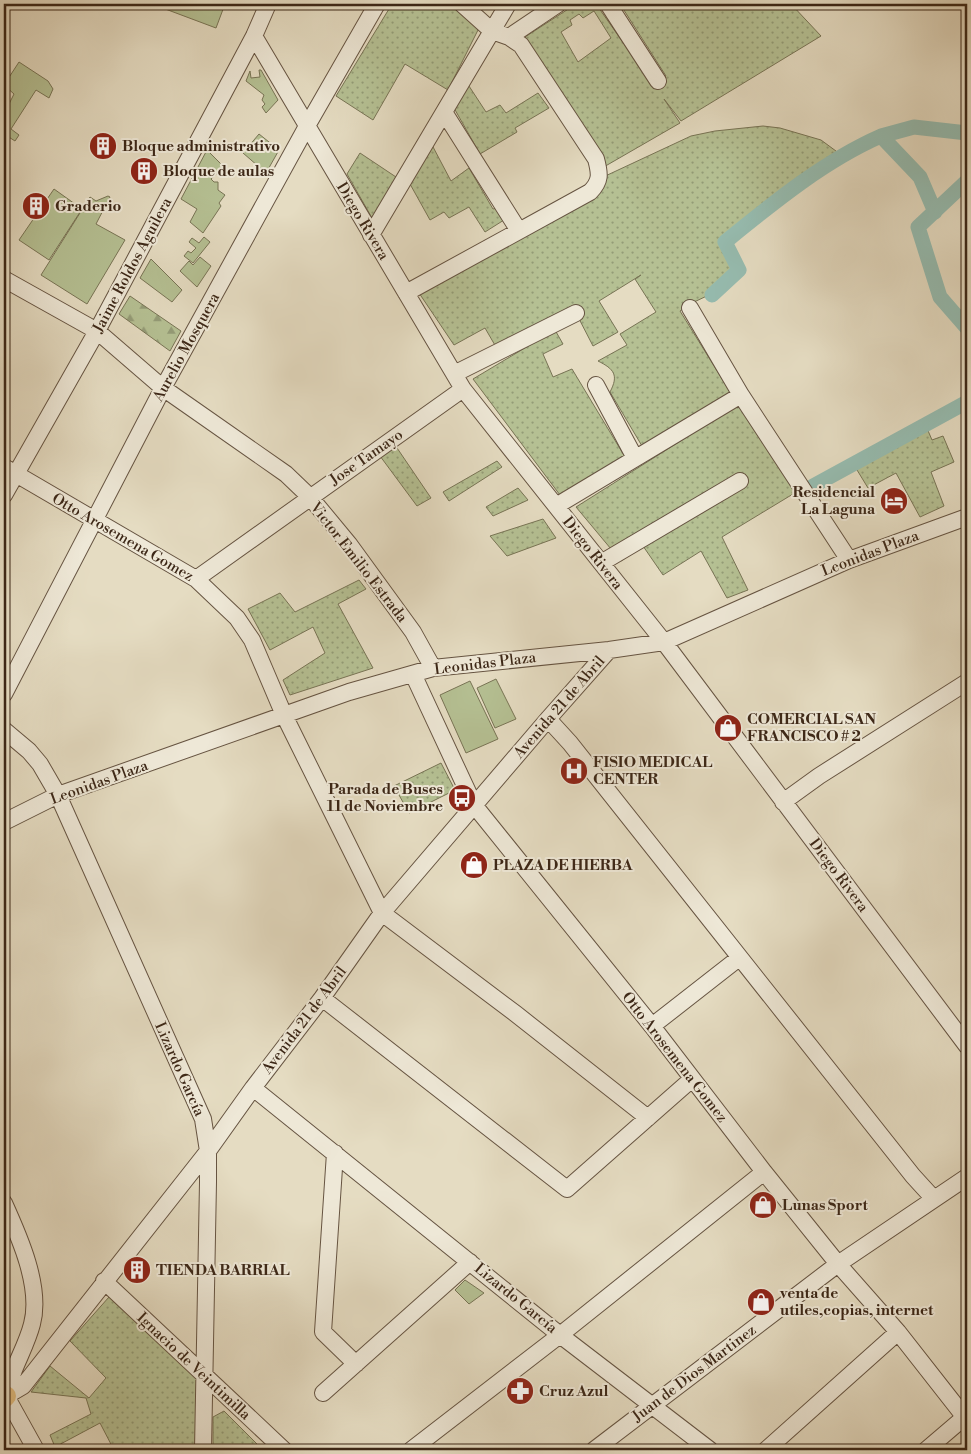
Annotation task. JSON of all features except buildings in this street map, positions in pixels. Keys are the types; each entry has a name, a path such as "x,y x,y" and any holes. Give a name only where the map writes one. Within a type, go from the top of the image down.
{"street":[{"name":"Jaime Roldos Aguilera","path":"4,495 9,470 97,330 254,36 268,4"},
{"name":"Aurelio Mosquera","path":"4,694 163,388 307,126 377,4"},
{"path":"406,293 590,192 598,184 600,175 596,160 591,151 520,44 509,37 492,31 462,4"},
{"path":"371,235 508,4"},
{"path":"509,37 558,4"},
{"path":"608,4 658,80"},
{"name":"Diego Rivera","path":"254,36 463,389 664,642 967,1046"},
{"path":"444,112 519,231"},
{"name":"Victor Emilio Estrada","path":"4,279 97,330 163,388 286,474 310,497 349,544 413,632 433,668"},
{"path":"690,308 741,395 849,560"},
{"path":"454,374 576,313"},
{"path":"596,385 635,458"},
{"name":"Jose Tamayo","path":"196,579 463,389"},
{"path":"556,506 741,395"},
{"name":"Otto Arosemena Gomez","path":"9,470 196,579 237,618 252,640 284,715 382,913"},
{"path":"601,563 740,481"},
{"name":"Leonidas Plaza","path":"4,822 58,795 349,692 433,668 609,650 664,642 849,560 967,517"},
{"name":"Avenida 21 de Abril","path":"4,1397 23,1386 208,1151 253,1088 322,998 382,913 609,650"},
{"name":"Otto Arosemena Gomez","path":"413,674 474,805 652,1026 764,1172 838,1264 898,1332 966,1417"},
{"path":"783,802 819,776 967,682"},
{"path":"548,719 570,743 738,958 913,1176 934,1199"},
{"name":"Lizardo García","path":"4,730 29,751 40,764 58,795 203,1119 208,1151 203,1450"},
{"path":"382,913 516,1014 648,1118"},
{"path":"652,1026 738,958"},
{"path":"322,998 567,1189 692,1080"},
{"name":"Lizardo García","path":"253,1088 560,1335 650,1406 710,1450"},
{"path":"335,1153 323,1332 356,1364"},
{"path":"411,1450 560,1335 764,1172"},
{"name":"Juan de Dios Martinez","path":"594,1450 838,1264 967,1177"},
{"path":"4,1203 28,1265 36,1301 30,1330 4,1397 36,1450"},
{"path":"323,1393 470,1262"},
{"name":"Ignacio de Veintimilla","path":"104,1282 284,1450"},
{"path":"766,1450 898,1332"},
{"path":"926,1450 966,1417"}],"green space":[{"path":"152,4 225,4 216,28"},
{"path":"392,4 450,4 464,12 479,28 448,90 405,64 373,120 336,96"},
{"path":"576,4 596,4 653,85 666,76 620,4 791,4 821,36 681,121 664,99 680,123 602,168 525,37","holes":["594,11 611,38 578,62 561,32 572,25 570,20 579,14 583,18"]},
{"path":"19,62 48,81 53,89 49,98 36,90 11,129 19,135 15,141 4,134 4,114 14,94 4,85"},
{"path":"259,70 261,70 278,100 266,113 262,107 265,104 262,100 264,95 246,81 250,71 251,78 260,77"},
{"path":"467,83 486,112 500,105 506,113 538,93 549,108 515,128 517,132 480,154 454,108"},
{"path":"763,126 780,128 821,140 840,154 840,156 777,198 724,241 739,270 711,294 680,311 732,395 642,446 610,392 614,381 613,373 608,367 598,361 627,345 620,334 656,312 635,279 641,275 599,301 618,332 593,346 575,311 496,347 485,328 454,345 417,290 601,178 691,136 715,131"},
{"path":"259,134 279,150 266,173 243,153"},
{"path":"432,145 451,181 469,168 493,209 497,208 504,220 485,232 469,207 449,218 444,212 430,220 410,184"},
{"path":"207,150 224,167 211,179 214,182 218,182 218,190 225,195 219,203 221,206 203,233 190,222 197,209 181,199"},
{"path":"360,153 396,177 372,218 347,174"},
{"path":"54,189 82,209 49,260 19,240"},
{"path":"108,196 110,197 96,224 125,240 87,304 41,275 90,197 96,201"},
{"path":"204,237 210,242 193,263 184,256 188,251 191,253 196,248 189,242 192,238 199,243"},
{"path":"200,257 211,266 197,287 180,271 189,261 193,265"},
{"path":"151,259 182,290 172,302 140,278"},
{"path":"130,296 181,331 170,351 119,314"},
{"path":"555,330 563,344 543,354 553,377 572,369 625,457 560,495 473,379"},
{"path":"742,402 798,491 722,537 748,590 727,598 701,551 663,575 643,546 621,561 576,507"},
{"path":"926,426 932,440 943,436 954,462 931,472 944,506 920,517 896,473 868,488 854,465"},
{"path":"395,445 431,498 417,506 380,456"},
{"path":"497,461 502,467 449,501 443,492"},
{"path":"518,488 528,500 493,516 486,507"},
{"path":"543,519 556,538 507,556 490,536"},
{"path":"359,580 366,589 338,604 373,668 290,695 283,680 325,653 313,627 270,650 248,609 280,593 295,612"},
{"path":"496,679 516,719 495,728 477,688"},
{"path":"470,681 498,739 466,753 440,695"},
{"path":"441,763 455,790 409,813 394,786"},
{"path":"465,1280 484,1293 469,1304 455,1290"},
{"path":"109,1297 200,1379 195,1450 114,1450 100,1423 55,1447 50,1435 91,1414 86,1398 31,1392 50,1366 89,1398 106,1378 70,1341"},
{"path":"224,1411 263,1450 213,1450 213,1417"}],"waterway":[{"path":"881,136 914,127 967,133"},
{"path":"712,295 739,270 725,242 819,170 881,136 920,177 935,212"},
{"path":"967,181 918,227 940,297 967,328"},
{"path":"813,486 967,402"}],"place":[{"name":"Bloque administrativo","path":"103,146"},
{"name":"Bloque de aulas","path":"144,171"},
{"name":"Graderio","path":"36,206"},
{"name":"Residencial La Laguna","path":"894,501"},
{"name":"COMERCIAL SAN FRANCISCO # 2","path":"728,728"},
{"name":"FISIO MEDICAL CENTER","path":"574,771"},
{"name":"Parada de Buses 11 de Noviembre","path":"462,798"},
{"name":"PLAZA DE HIERBA","path":"474,865"},
{"name":"Lunas Sport","path":"763,1205"},
{"name":"TIENDA BARRIAL","path":"137,1270"},
{"name":"venta de utiles,copias, internet","path":"761,1302"},
{"name":"Cruz Azul","path":"520,1391"}]}
